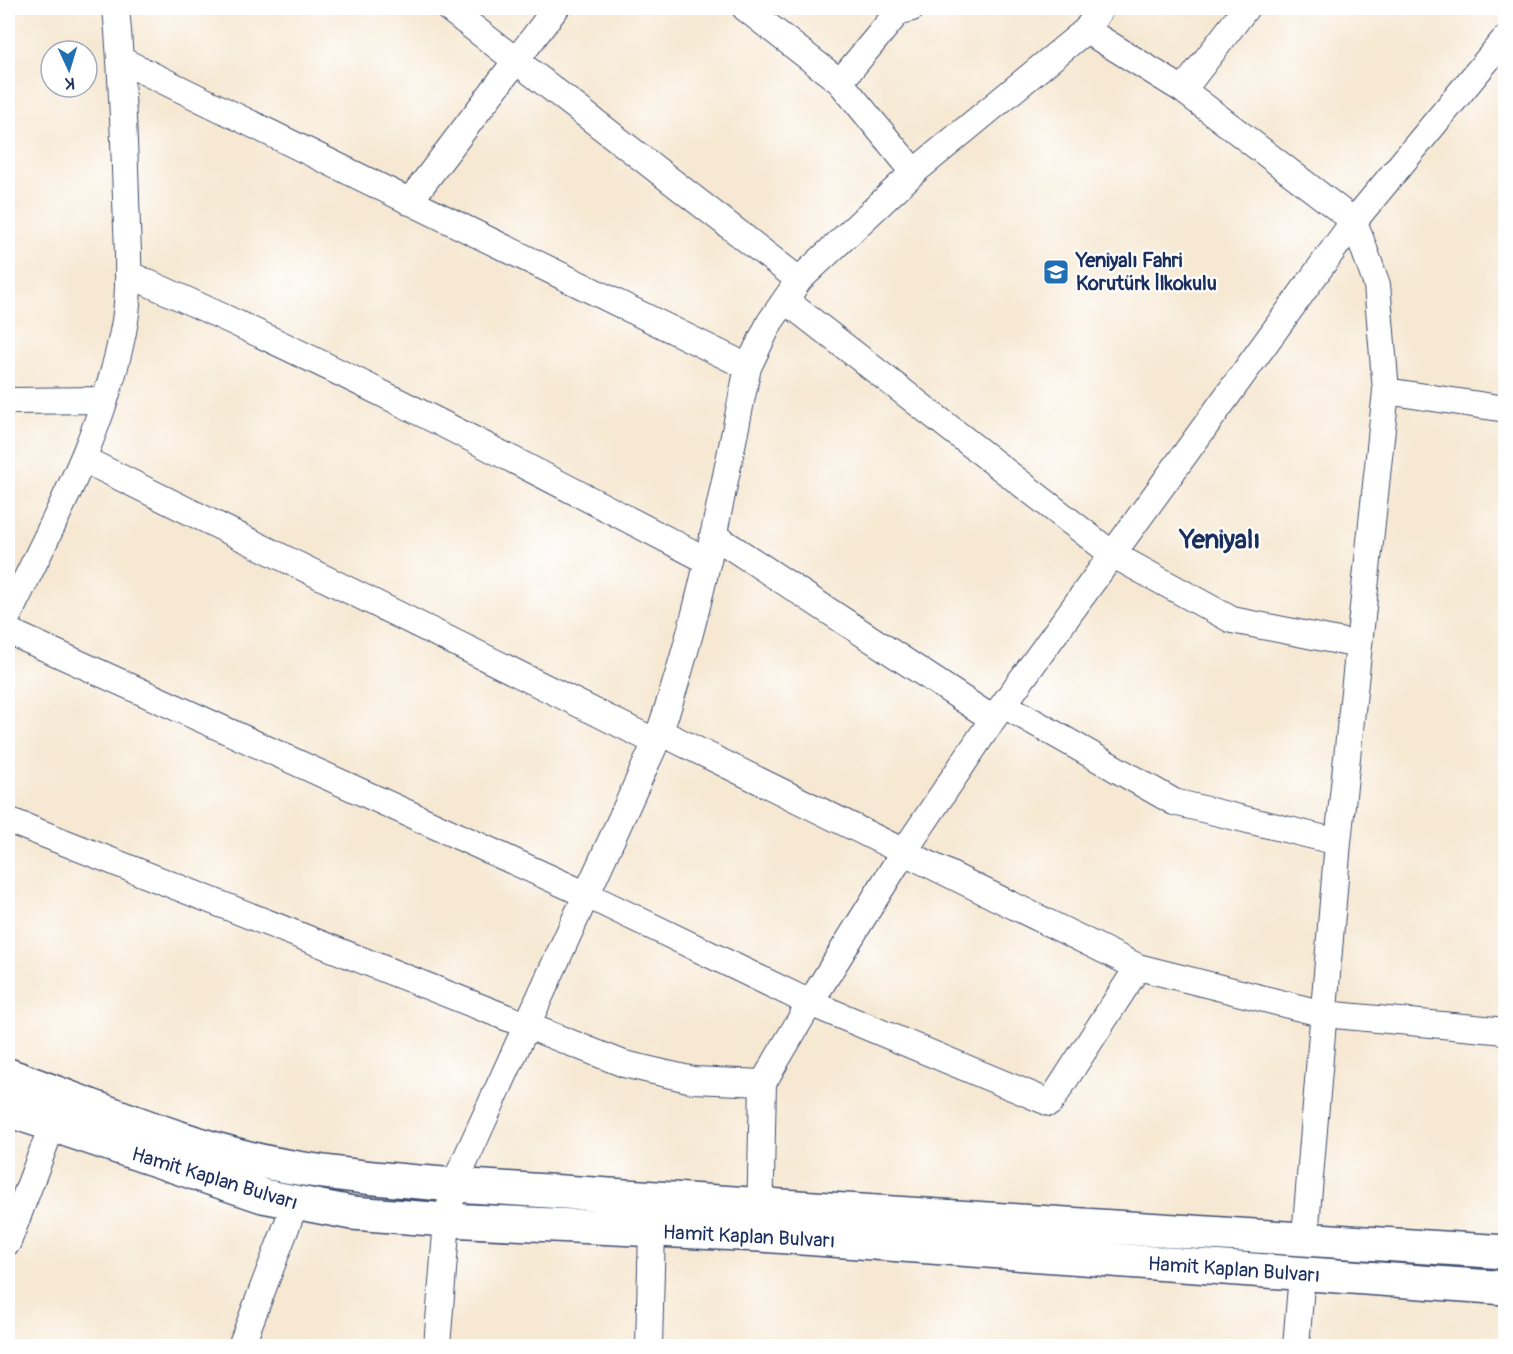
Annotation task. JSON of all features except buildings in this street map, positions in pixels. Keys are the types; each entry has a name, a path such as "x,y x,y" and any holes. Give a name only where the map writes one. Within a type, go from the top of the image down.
{"main road":[{"name":"Hamit Kaplan Bulvarı","path":"8,1075 235,1154 285,1166 454,1185 1506,1252"},
{"name":"Hamit Kaplan Bulvarı","path":"8,1110 214,1181 295,1204 352,1213 447,1220 760,1235 1506,1288"}],"street":[{"path":"8,616 83,459 105,400 125,320 128,274 121,60 116,8"},
{"path":"448,8 517,60 1112,554 1232,620 1359,645"},
{"path":"409,202 556,8"},
{"path":"745,8 840,82 914,172"},
{"path":"437,1347 447,1220 454,1185 658,737 687,647 708,561 748,367 757,344 792,290 914,172 1086,30 1101,8"},
{"path":"1183,90 1246,8"},
{"path":"840,82 901,9"},
{"path":"1086,30 1183,90 1354,222 1377,285 1386,391 1338,842 1305,1238"},
{"path":"760,1235 763,1083 903,853 998,712 1354,222 1505,40"},
{"path":"121,60 748,367"},
{"path":"128,274 249,328 398,400 708,561"},
{"path":"1386,391 1506,409"},
{"path":"8,401 105,400"},
{"path":"83,459 1138,967 1324,1014 1506,1031"},
{"path":"713,535 998,712 1174,802 1338,842"},
{"path":"8,631 585,894 810,1003 1050,1103 1138,967"},
{"path":"8,820 624,1064 693,1080 763,1083"},
{"path":"8,1242 52,1126"},
{"path":"241,1347 295,1204"},
{"path":"649,1347 652,1230"},
{"path":"1296,1347 1302,1274"}],"place":[{"name":"Yeniyalı Fahri Korutürk İlkokulu","path":"1056,272"}],"district":[{"name":"Yeniyalı","path":"1220,539"}]}
